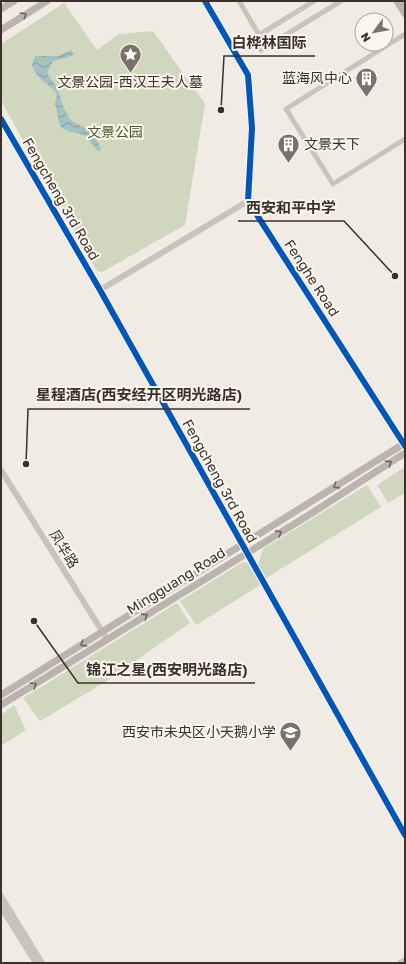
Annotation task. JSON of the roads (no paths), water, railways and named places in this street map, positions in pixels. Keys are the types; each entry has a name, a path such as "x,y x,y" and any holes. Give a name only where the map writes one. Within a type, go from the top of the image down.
{"main road":[{"path":"1,9 14,1"},
{"path":"1,30 47,1"},
{"path":"397,1 405,14"},
{"name":"Mingguang Road","path":"1,695 241,544 405,445"},
{"name":"Mingguang Road","path":"1,705 247,554 405,453"}],"street":[{"path":"100,290 248,201 252,128 248,75 205,1"},
{"path":"239,1 259,35 314,1"},
{"path":"261,50 341,1"},
{"path":"405,34 286,109 332,184 405,139"},
{"name":"Fengcheng 3rd Road","path":"1,119 100,290 405,835"},
{"name":"Fenghe Road","path":"248,201 405,445"},
{"name":"凤华路","path":"1,470 107,639"},
{"path":"1,896 42,963"},
{"path":"1,907 36,963"},
{"path":"400,963 405,960"}],"water":[{"path":"71,50 74,54 69,57 53,61 47,73 58,89 62,104 70,120 91,131 101,148 100,151 98,151 84,135 67,131 60,126 55,103 57,94 37,75 32,65 35,56 58,56"}],"place":[{"name":"文景公园-西汉王夫人墓","path":"130,74"},
{"name":"蓝海风中心","path":"367,98"},
{"name":"白桦林国际","path":"221,110"},
{"name":"文景天下","path":"288,164"},
{"name":"西安和平中学","path":"395,276"},
{"name":"星程酒店(西安经开区明光路店)","path":"26,464"},
{"name":"锦江之星(西安明光路店)","path":"34,621"},
{"name":"西安市未央区小天鹅小学","path":"291,752"}],"park label":[{"name":"文景公园","path":"115,132"}]}
